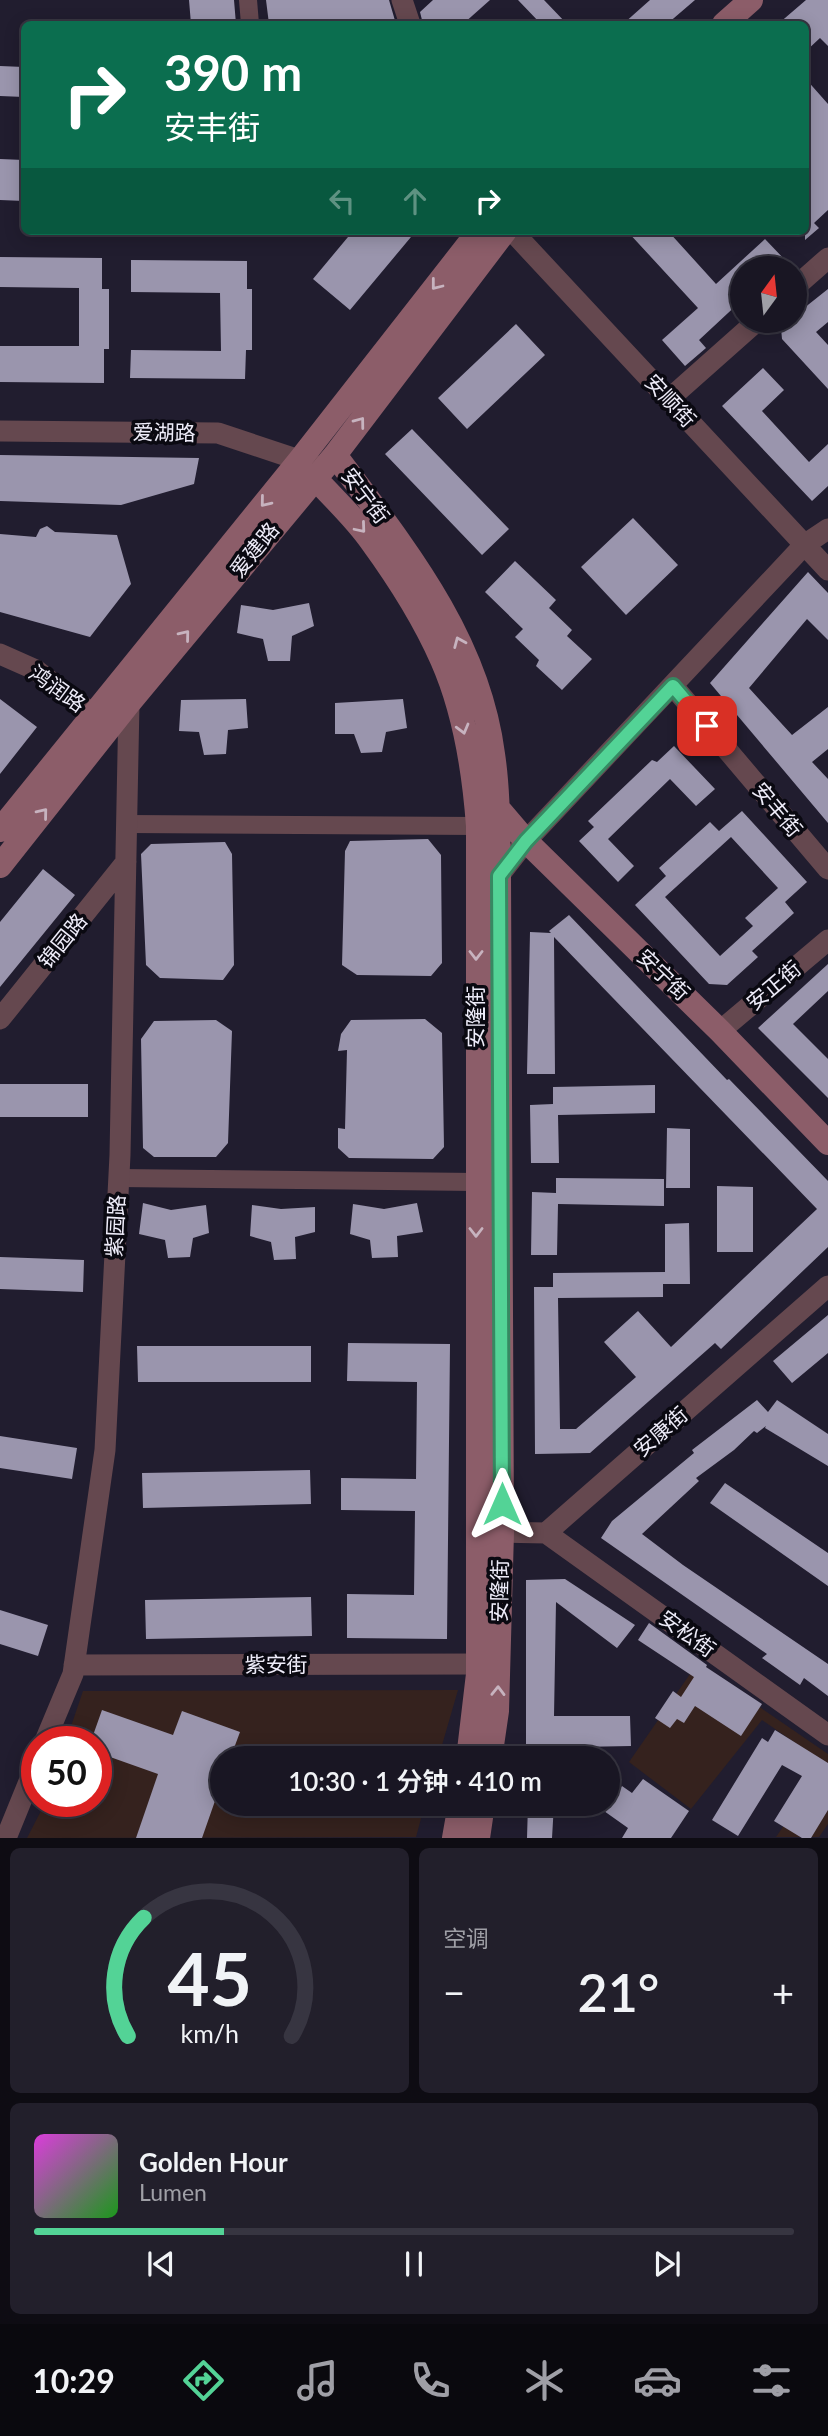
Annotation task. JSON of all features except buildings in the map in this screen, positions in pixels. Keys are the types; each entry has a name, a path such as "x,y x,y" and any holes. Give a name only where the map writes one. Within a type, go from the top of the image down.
{"main road":[{"path":"726,21 751,0"},
{"name":"爱建路","path":"0,830 102,722 318,466 475,235"},
{"name":"爱建路","path":"0,866 102,722 129,703 502,235"},
{"name":"安宁街","path":"318,466 412,559 453,626 469,663 493,752 498,807 499,876"},
{"name":"安隆街","path":"318,466 403,588 443,661 464,730 475,779 478,826 476,1182 497,1711 492,1746"},
{"name":"安宁街","path":"498,807 526,841 720,1031 828,1143"},
{"name":"安隆街","path":"469,1746 490,1532 499,876"},
{"path":"454,1838 458,1816"},
{"path":"478,1838 481,1816"}],"street":[{"path":"248,0 250,21"},
{"path":"402,0 409,21"},
{"name":"安顺街","path":"516,235 828,570"},
{"path":"807,277 828,258"},
{"path":"668,400 743,333"},
{"name":"爱湖路","path":"0,430 218,433 318,466"},
{"path":"477,904 526,841 804,545 828,529"},
{"name":"鸿润路","path":"0,654 36,670 102,722"},
{"name":"安丰街","path":"673,686 828,869"},
{"name":"紫园路","path":"51,1726 73,1674 105,1450 119,1178 129,703"},
{"path":"127,824 478,826"},
{"name":"锦园路","path":"0,1019 126,862"},
{"name":"安正街","path":"720,1031 828,940"},
{"path":"119,1178 476,1182"},
{"name":"安康街","path":"546,1533 828,1286"},
{"path":"490,1532 546,1533"},
{"name":"安松街","path":"546,1533 828,1735"},
{"name":"紫安街","path":"74,1665 478,1664"},
{"path":"6,1838 21,1801"}],"shaded area":[{"path":"697,1664 828,1754 828,1824 819,1837 776,1837 826,1764 762,1720 691,1809 629,1762"},
{"path":"458,1690 442,1746 210,1746 210,1816 422,1816 416,1837 27,1838 38,1817 112,1817 112,1726 71,1726 83,1691"}],"route":[{"path":"502,1504 499,876 526,841 673,686 707,726"}]}
